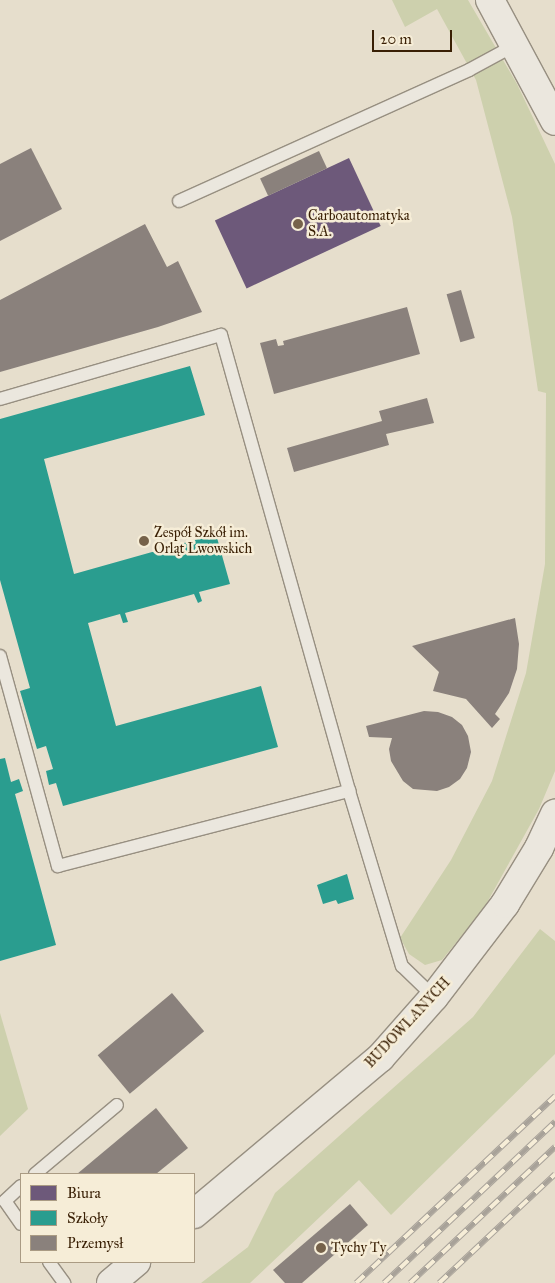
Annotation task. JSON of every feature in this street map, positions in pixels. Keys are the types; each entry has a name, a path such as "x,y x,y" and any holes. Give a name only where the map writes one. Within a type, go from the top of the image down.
{"street":[{"path":"490,0 555,121"},
{"name":"BUDOWLANYCH","path":"195,1213 380,1058 434,997 506,904 539,848 555,814"},
{"path":"111,1283 135,1263"}],"lane":[{"path":"179,200 468,70 515,45"},
{"path":"0,399 221,335 349,791 402,966 434,997"},
{"path":"0,656 58,866 349,791"},
{"path":"36,1173 117,1105"},
{"path":"20,1187 4,1200 20,1223"},
{"path":"50,1263 64,1283"}],"green space":[{"path":"392,0 468,0 517,84 555,164 555,771 539,809 484,908 442,960 425,965 409,954 400,938 451,860 492,781 526,673 545,564 546,393 538,391 512,217 476,80 437,9 405,27"},
{"path":"540,929 555,941 555,1054 391,1215 359,1180 250,1283 201,1283 248,1247 275,1193 473,1017"},
{"path":"0,1013 28,1109 0,1136"}],"building: Biura":[{"name":"Carboautomatyka S.A.","path":"349,158 381,226 247,289 215,221"}],"building: Szkoły":[{"path":"190,366 205,415 44,459 74,574 216,534 230,584 199,592 202,601 198,603 194,594 125,613 128,622 123,623 120,614 88,623 116,726 261,686 278,747 63,806 56,783 49,785 46,771 53,769 46,746 37,749 20,691 30,688 0,580 0,419"},
{"path":"5,758 11,782 19,779 23,791 15,794 56,945 0,961 0,759"},
{"path":"347,874 354,899 338,904 336,900 323,904 317,885"}],"building: Przemysł":[{"path":"31,148 62,209 0,241 0,164"},
{"path":"319,151 327,168 268,196 260,178"},
{"path":"145,224 167,267 178,261 202,312 158,327 0,372 0,300"},
{"path":"461,290 475,338 460,342 447,294"},
{"path":"407,307 420,354 274,394 260,343 276,339 278,346 284,345 283,341"},
{"path":"427,398 434,423 386,434 389,445 294,472 287,448 382,421 379,411"},
{"path":"515,618 519,644 517,669 509,693 495,714 500,719 492,728 466,699 433,691 439,672 412,646"},
{"path":"424,711 438,712 452,717 462,725 468,736 471,752 467,768 460,779 449,787 437,791 413,789 403,781 391,761 389,749 392,738 369,737 366,726"},
{"path":"172,993 204,1031 130,1094 98,1055"},
{"path":"156,1108 188,1148 157,1173 78,1173"},
{"name":"Tychy Ty","path":"350,1204 368,1225 302,1283 285,1283 273,1270"}],"railway":[{"path":"356,1283 555,1096"},
{"path":"384,1283 555,1122"},
{"path":"410,1283 555,1147"},
{"path":"439,1283 555,1174"}],"place":[{"name":"Carboautomatyka S.A.","path":"298,224"},
{"name":"Zespół Szkół im. Orląt Lwowskich","path":"144,541"},
{"name":"Tychy Ty","path":"321,1248"}]}
